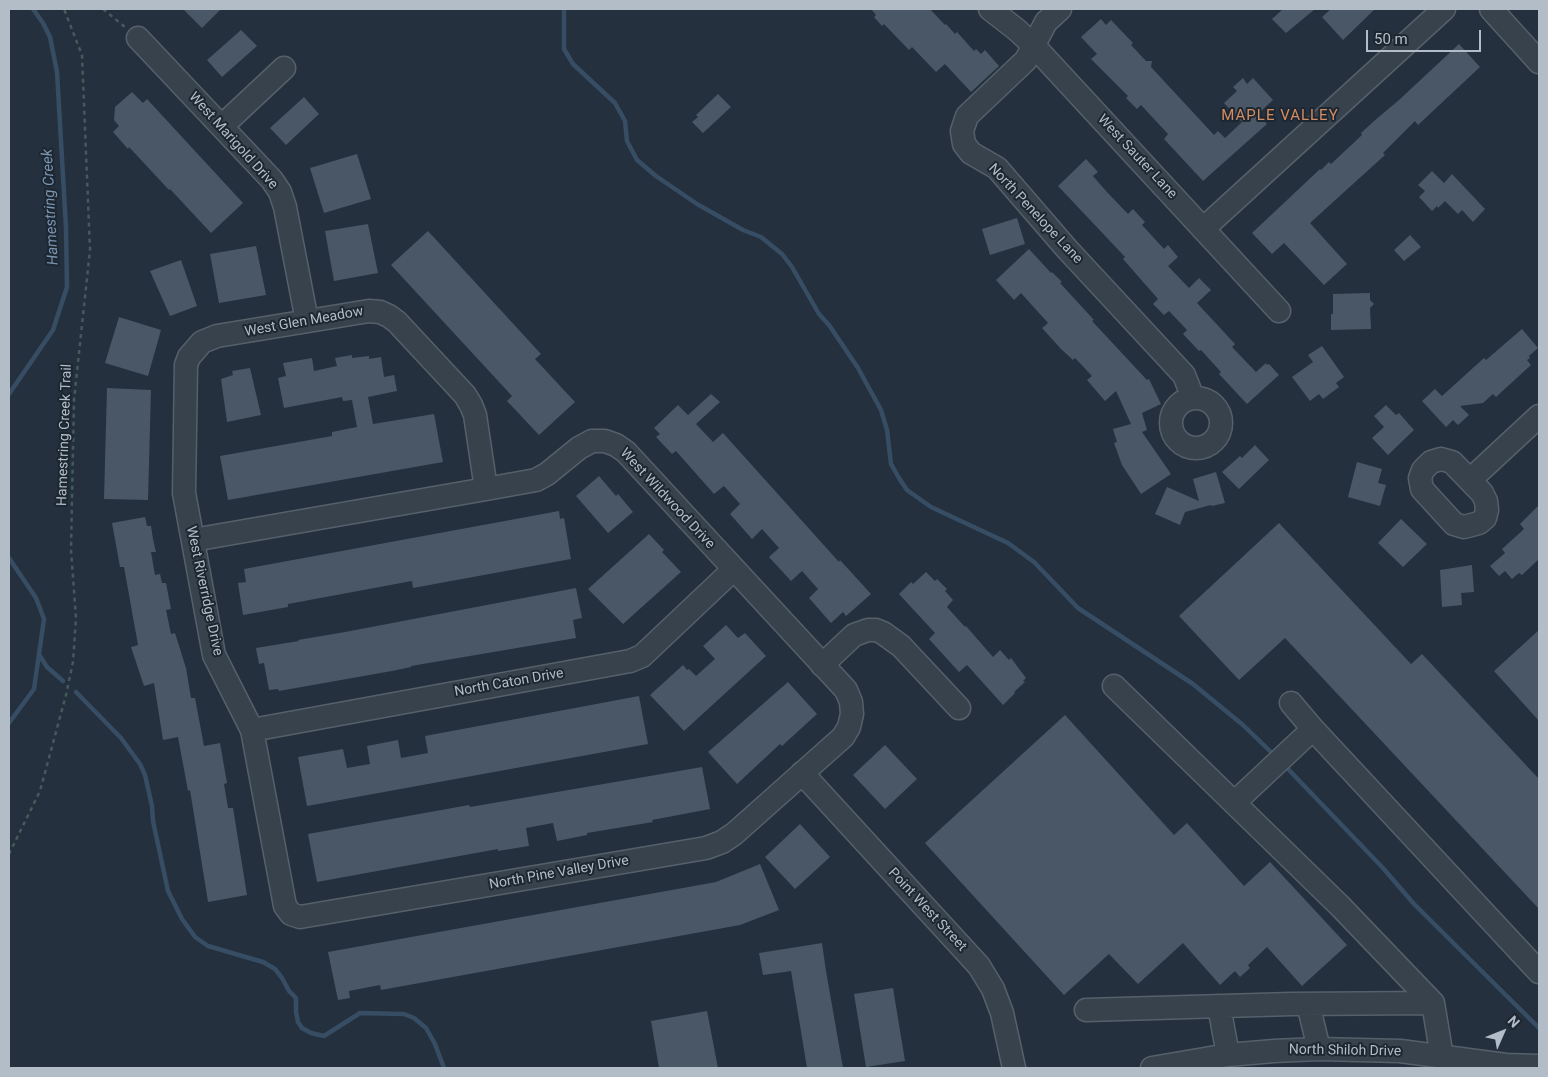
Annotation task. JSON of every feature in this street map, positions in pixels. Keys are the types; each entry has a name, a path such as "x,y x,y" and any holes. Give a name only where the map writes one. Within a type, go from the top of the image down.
{"street":[{"name":"West Sauter Lane","path":"990,9 1034,46 1279,311"},
{"name":"North Penelope Lane","path":"1060,9 1046,22 1026,60 967,116 962,131 964,144 971,153 997,168 1067,249 1184,375 1193,398"},
{"path":"1203,229 1444,9"},
{"path":"1491,9 1539,62"},
{"name":"West Marigold Drive","path":"138,38 272,180 280,192 285,207 307,321"},
{"path":"222,126 284,68"},
{"name":"West Glen Meadow","path":"195,349 202,342 217,336 370,311 380,312 389,316 397,322 465,395 472,405 486,489"},
{"name":"West Riverridge Drive","path":"195,349 186,365 184,493 214,655 252,730 285,906 291,914"},
{"path":"1470,480 1539,416"},
{"name":"West Wildwood Drive","path":"193,540 536,480 548,474 579,448 592,441 604,441 616,445 626,452 733,570 846,690 851,702 852,714 849,727 843,737 802,773"},
{"name":"North Caton Drive","path":"252,730 630,661 642,656 733,570"},
{"path":"822,665 854,635 868,630 876,630 888,635 901,646 959,708"},
{"path":"1114,686 1340,906 1433,1003 1442,1057"},
{"path":"1291,703 1539,972"},
{"path":"1234,803 1313,729"},
{"name":"North Pine Valley Drive","path":"291,914 300,917 706,848 722,842 734,834 802,773"},
{"name":"Point West Street","path":"802,773 979,966 993,989 1002,1013 1014,1068"},
{"path":"1086,1010 1308,1004 1433,1003"},
{"path":"1308,1004 1320,1050"},
{"path":"1219,1006 1238,1059"},
{"name":"North Shiloh Drive","path":"1152,1068 1238,1059 1274,1051 1320,1050 1400,1051 1506,1065 1539,1066"}],"path":[{"name":"Hamestring Creek Trail","path":"9,854 40,791 73,662 75,627 71,550 74,400 90,250 82,55 64,9"},
{"path":"103,9 138,38"}],"building":[{"path":"183,9 221,9 202,28"},
{"path":"871,9 930,9 955,34 957,32 974,51 976,49 981,54 985,50 999,66 971,92 945,64 936,72 912,47 909,50 884,24 882,26 874,17 876,15"},
{"path":"1283,9 1315,9 1286,33 1272,19"},
{"path":"1331,9 1375,9 1343,40 1322,17"},
{"path":"1101,19 1106,25 1111,20 1133,43 1131,45 1146,61 1152,61 1151,67 1214,135 1218,131 1225,138 1242,122 1224,103 1237,91 1233,87 1243,78 1247,84 1253,78 1273,100 1258,114 1267,124 1203,181 1164,139 1168,134 1141,105 1137,109 1126,98 1128,96 1091,59 1097,54 1081,37"},
{"path":"241,30 257,46 222,77 207,60"},
{"path":"1459,44 1480,67 1418,125 1415,121 1383,153 1385,155 1310,223 1347,264 1324,285 1284,243 1272,254 1252,233 1320,169 1329,162 1331,164 1362,135 1361,133"},
{"path":"132,92 143,103 147,99 243,203 211,233 113,132 119,126 114,120 115,107"},
{"path":"718,94 731,107 703,133 692,122 698,117 696,115"},
{"path":"304,97 319,114 286,145 270,128"},
{"path":"357,154 371,199 324,213 310,168"},
{"path":"1086,159 1098,172 1093,176 1106,191 1128,214 1133,209 1145,222 1142,225 1164,249 1168,245 1178,257 1168,266 1189,288 1199,278 1211,290 1197,303 1235,344 1232,347 1256,372 1266,363 1279,375 1247,404 1219,374 1221,372 1201,350 1199,351 1183,334 1187,330 1169,311 1164,315 1153,304 1158,299 1123,259 1125,257 1058,186"},
{"path":"1432,171 1444,183 1452,174 1485,209 1473,222 1462,210 1458,214 1445,201 1432,211 1419,197 1425,191 1418,185"},
{"path":"1017,218 1025,244 990,255 982,229"},
{"path":"368,224 378,273 334,281 325,231"},
{"path":"428,231 541,354 535,359 575,402 539,435 507,401 512,396 391,265"},
{"path":"1410,235 1421,247 1404,261 1394,250"},
{"path":"256,246 266,295 219,303 210,254"},
{"path":"1029,249 1062,282 1060,283 1094,320 1092,321 1147,380 1149,379 1161,404 1142,413 1147,430 1142,432 1171,474 1141,494 1122,465 1114,443 1117,442 1113,429 1131,424 1116,391 1105,401 1087,380 1092,376 1075,358 1073,360 1061,349 1042,328 1048,323 1021,293 1014,300 996,280"},
{"path":"181,260 197,306 170,316 150,271"},
{"path":"1370,293 1370,300 1374,304 1370,308 1371,329 1331,330 1333,294"},
{"path":"119,317 161,330 148,376 105,363"},
{"path":"1522,329 1538,348 1527,360 1531,365 1496,397 1493,394 1483,403 1460,406 1469,415 1458,425 1453,420 1446,427 1422,401 1435,389 1442,396 1484,358 1486,360"},
{"path":"1322,346 1344,377 1336,383 1339,387 1323,399 1319,394 1310,401 1292,377 1313,362 1308,355"},
{"path":"352,355 352,358 369,356 369,359 381,357 384,377 394,375 397,391 368,397 373,424 434,414 443,462 228,500 220,456 332,436 332,432 357,427 352,400 343,401 342,397 284,408 278,378 286,376 283,363 312,358 314,371 337,366 335,358"},
{"path":"250,368 261,415 227,422 221,379 233,375 232,371"},
{"path":"107,388 151,390 148,500 104,499"},
{"path":"711,394 720,402 696,424 713,442 723,433 839,562 840,560 871,594 846,616 843,612 831,623 809,598 818,589 802,571 791,581 769,557 779,548 762,529 752,539 730,514 740,504 724,486 714,494 676,451 672,454 656,437 660,434 654,428 678,405 688,415"},
{"path":"1386,405 1396,415 1399,413 1414,430 1388,455 1372,438 1384,427 1374,416"},
{"path":"1255,445 1269,460 1239,489 1222,472 1240,456 1242,458"},
{"path":"1357,462 1382,469 1378,483 1386,485 1380,506 1348,497"},
{"path":"1216,472 1225,503 1185,512 1180,525 1155,514 1167,487 1199,501 1193,479"},
{"path":"599,476 633,512 608,533 576,496"},
{"path":"1539,505 1539,559 1522,575 1519,573 1512,579 1505,571 1499,576 1490,566 1505,553 1502,549 1524,529 1520,524"},
{"path":"559,511 560,519 564,518 571,559 413,588 412,581 288,604 288,607 243,615 238,583 246,582 244,569"},
{"path":"145,517 147,526 151,526 156,552 151,552 155,575 160,574 162,583 166,583 171,609 166,610 171,634 175,633 186,668 191,698 195,698 204,746 220,743 227,783 224,784 228,808 233,808 247,895 208,902 190,790 188,791 178,737 163,740 154,683 144,686 131,647 138,645 124,567 120,567 112,523"},
{"path":"1401,519 1427,544 1403,567 1378,543"},
{"path":"1279,523 1411,664 1422,654 1539,779 1539,909 1285,638 1239,680 1179,616"},
{"path":"649,534 664,550 662,552 681,572 623,624 588,589"},
{"path":"1472,565 1474,592 1461,593 1462,605 1442,607 1440,570"},
{"path":"926,572 947,589 945,591 953,600 947,607 993,657 1000,650 1009,660 1011,658 1026,678 1023,681 1025,682 1003,705 967,665 959,672 929,639 935,633 899,594 911,582 913,584"},
{"path":"576,588 582,618 573,620 576,638 279,691 278,689 269,690 264,663 259,664 256,648"},
{"path":"726,625 738,638 745,633 766,656 684,731 650,695 683,665 696,676 715,659 703,646"},
{"path":"1539,630 1539,721 1494,671"},
{"path":"788,682 817,714 782,746 780,744 737,784 708,752"},
{"path":"639,696 648,744 307,806 298,757 343,749 347,768 370,764 367,746 398,740 401,758 428,753 425,736"},
{"path":"1065,715 1174,835 1187,823 1244,886 1270,862 1347,945 1302,986 1267,947 1248,965 1250,968 1240,977 1235,971 1220,985 1183,943 1138,984 1109,954 1064,995 925,843"},
{"path":"885,745 917,779 885,809 853,775"},
{"path":"702,767 710,809 652,820 653,822 587,833 587,835 557,841 553,823 526,828 529,846 498,851 498,849 317,882 308,834 469,805 470,807"},
{"path":"800,824 830,857 795,889 765,857"},
{"path":"760,864 779,910 740,925 381,990 380,985 349,991 350,998 338,1000 328,952 716,882"},
{"path":"822,943 843,1068 807,1068 791,971 763,975 759,953"},
{"path":"893,988 905,1061 866,1067 854,994"},
{"path":"707,1011 718,1068 659,1068 651,1021"}],"waterway":[{"name":"Hamestring Creek","path":"9,394 53,330 67,287 66,228 57,72 50,37 33,9"},
{"path":"564,9 564,49 573,64 615,103 625,121 627,141 637,160 656,176 697,204 743,230 761,237 782,254 792,267 819,314 829,325 858,368 881,410 887,430 891,464 907,490 931,507 1008,543 1034,562 1078,608 1193,684 1243,725 1271,752"},
{"name":"Hamestring Creek","path":"9,558 36,598 44,619 34,689 9,723"},
{"path":"40,656 47,667 63,681"},
{"path":"76,692 121,738 140,764 145,775 152,806 153,821 168,891 182,919 195,937 208,946 263,962 275,969 289,991 296,998 298,1022 302,1028 311,1033 324,1036 360,1013 404,1014 414,1018 426,1028 435,1044 444,1068"},
{"path":"1288,769 1383,868 1414,904 1539,1028"}],"district":[{"name":"MAPLE VALLEY","path":"1280,116"}]}
